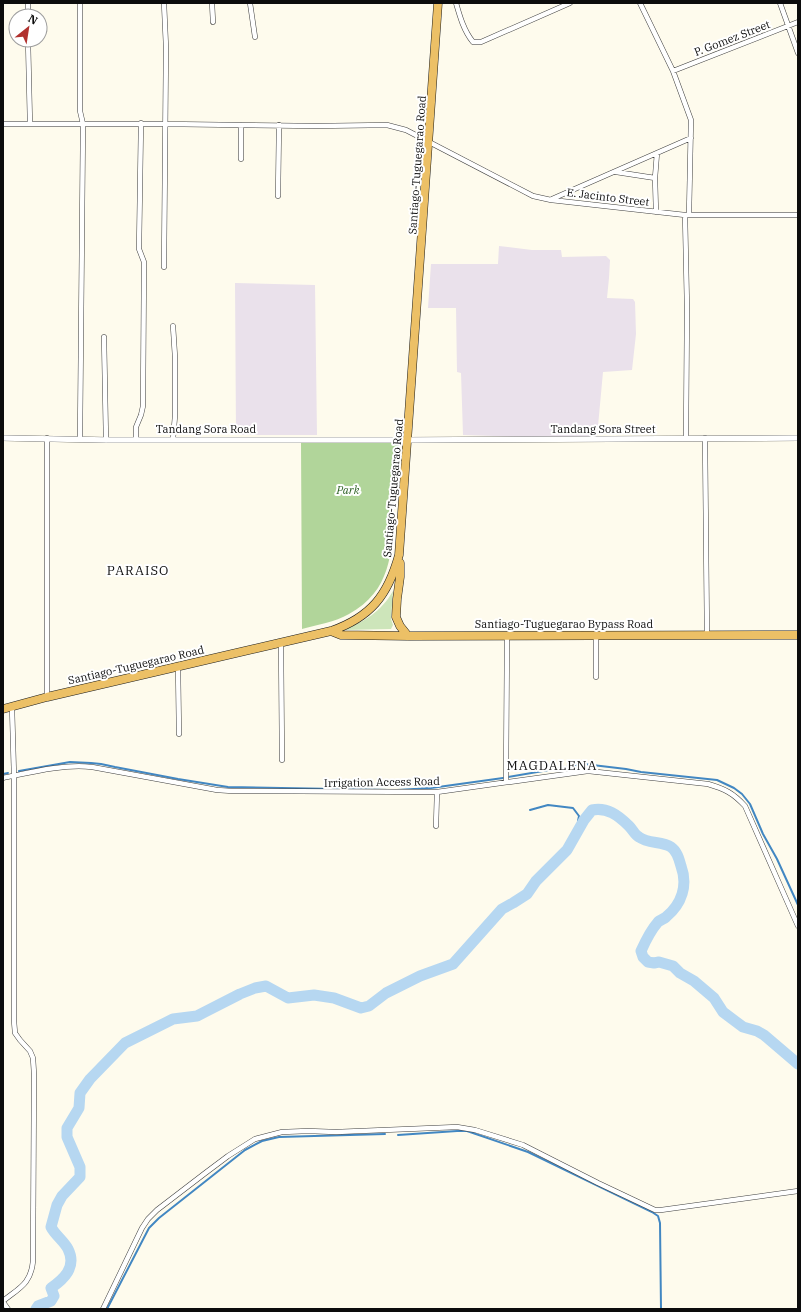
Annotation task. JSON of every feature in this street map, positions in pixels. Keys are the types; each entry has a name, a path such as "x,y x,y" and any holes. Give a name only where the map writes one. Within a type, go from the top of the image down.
{"highway":[{"name":"Santiago-Tuguegarao Road","path":"3,709 47,697 330,631 358,619 382,597 400,555 430,142 438,3"},
{"path":"400,555 400,578 396,617 400,626 408,636"},
{"name":"Santiago-Tuguegarao Bypass Road","path":"330,631 341,636 798,635"}],"street":[{"path":"80,3 80,111 83,124 80,438"},
{"path":"164,3 166,124 164,267"},
{"path":"212,3 213,22"},
{"path":"250,3 255,37"},
{"path":"456,3 468,36 474,42 481,42 570,3"},
{"path":"640,3 673,71 691,120 687,214 686,438"},
{"path":"780,3 798,53"},
{"name":"P. Gomez Street","path":"673,71 798,22"},
{"path":"28,48 30,124"},
{"path":"136,440 137,424 143,406 144,262 139,249 141,123"},
{"name":"E. Jacinto Street","path":"3,124 141,123 387,125 406,130 529,195 551,200 687,214 798,215"},
{"path":"241,125 241,159"},
{"path":"278,196 279,125"},
{"path":"551,200 691,138"},
{"path":"656,212 655,178 657,153"},
{"path":"616,172 655,178"},
{"path":"173,326 175,357 175,416 173,439"},
{"path":"104,337 106,440"},
{"name":"Tandang Sora Road","path":"3,438 80,438 106,440 408,440"},
{"path":"47,438 47,697"},
{"path":"704,438 707,636"},
{"name":"Tandang Sora Street","path":"408,440 798,438"},
{"path":"596,635 596,677"},
{"path":"506,782 507,636"},
{"path":"281,642 282,760"},
{"path":"178,666 179,734"},
{"path":"8,1309 3,1302 28,1281 33,1261 33,1058 15,1033 14,1021 14,776 12,706"},
{"name":"Irrigation Access Road","path":"3,778 50,769 82,766 217,790 437,792 588,771 708,784 726,789 736,796 745,806 798,926"},
{"path":"436,826 437,792"},
{"path":"103,1309 142,1228 157,1210 228,1156 248,1143 255,1139 282,1132 336,1132 457,1128 475,1130 523,1145 598,1183 656,1210 798,1191"}],"shaded area":[{"path":"499,246 532,250 561,250 562,257 606,256 610,260 607,298 633,299 635,302 636,334 632,370 603,372 597,437 463,435 461,373 457,372 456,308 428,308 431,264 498,264"},
{"path":"235,283 315,285 317,435 236,435"}],"green space":[{"name":"Park","path":"301,442 399,443 392,542 390,556 381,582 363,605 344,617 302,629"},
{"path":"393,591 391,619 393,625 391,629 342,630 365,620 383,605"}],"waterway":[{"path":"19,771 70,762 91,763 228,787 391,790"},
{"path":"508,777 584,764 717,780 734,788 742,794 750,804 798,905"},
{"path":"3,774 8,773"},
{"path":"397,790 431,788 503,778"},
{"path":"530,810 548,805 573,808 579,816 578,821 580,826"},
{"path":"36,1309 38,1306 51,1301 54,1296 51,1288 60,1281 68,1272 70,1267 71,1261 68,1249 51,1227 57,1205 62,1196 80,1177 80,1167 67,1137 67,1128 79,1108 80,1093 90,1079 125,1043 173,1019 197,1016 240,994 255,988 266,986 288,998 314,995 334,998 361,1008 369,1006 386,993 420,976 453,964 502,909 527,894 536,881 567,850 584,820 592,810 603,810 616,815 625,822 635,834 647,841 671,847 679,858 684,880 684,887 680,900 672,912 658,922 651,932 641,951 643,957 648,962 659,962 673,966 680,973 694,981 714,998 723,1012 743,1027 757,1031 764,1035 798,1064"},
{"path":"398,1135 467,1131 528,1152 652,1212 658,1216 660,1223 661,1309"},
{"path":"107,1309 149,1228 159,1218 245,1150 262,1141 279,1137 385,1134"}],"district":[{"name":"PARAISO","path":"138,570"},
{"name":"MAGDALENA","path":"552,765"}]}
